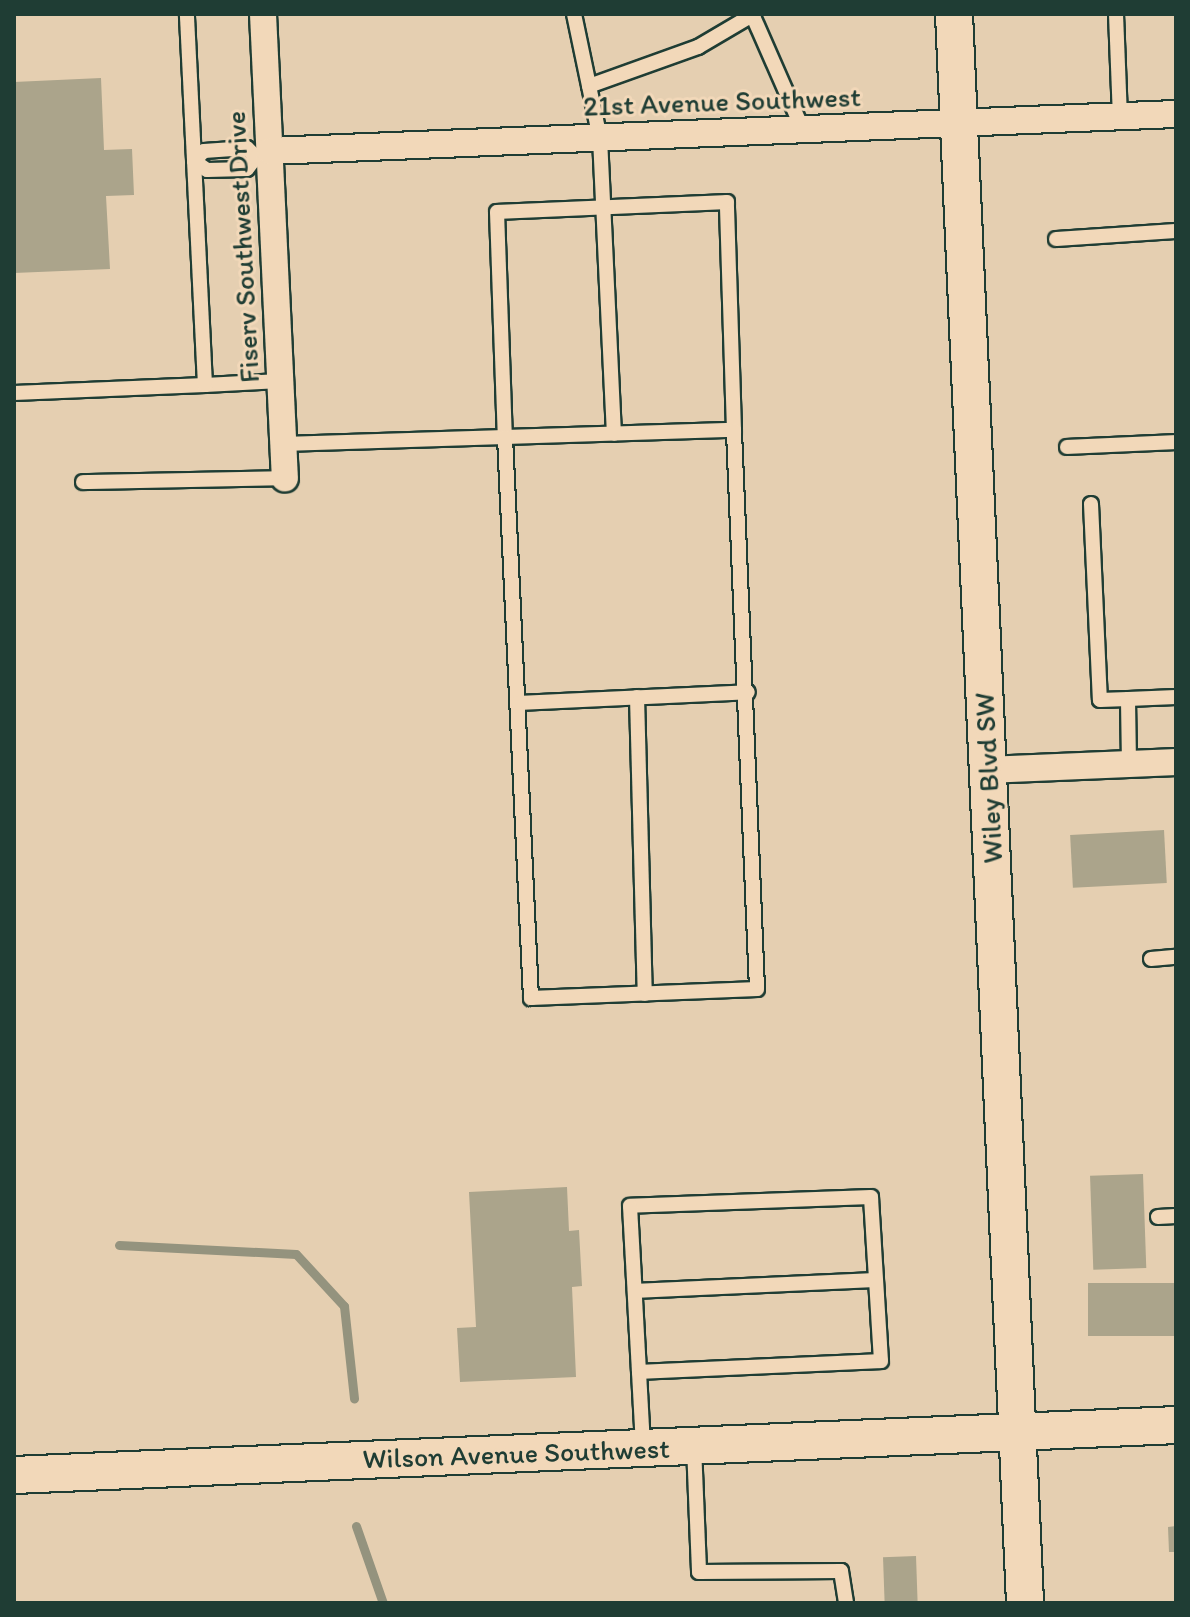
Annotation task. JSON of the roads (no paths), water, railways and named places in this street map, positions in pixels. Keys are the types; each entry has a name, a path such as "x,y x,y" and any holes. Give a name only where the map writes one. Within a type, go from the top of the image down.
{"street":[{"name":"Fiserv Southwest Drive","path":"263,14 265,155 285,478"},
{"name":"Wiley Blvd SW","path":"954,14 1025,1603"},
{"name":"21st Avenue Southwest","path":"265,155 1176,114"},
{"path":"987,770 1176,762"},
{"name":"Wilson Avenue Southwest","path":"14,1475 1176,1425"}],"lane":[{"path":"187,14 205,385"},
{"path":"574,14 600,138 614,434"},
{"path":"1116,14 1120,116"},
{"path":"589,86 698,47 753,15 803,130"},
{"path":"194,161 204,151 247,148 265,155"},
{"path":"727,202 734,430 748,692 757,989 531,998 497,212 727,202"},
{"path":"1056,239 1176,231"},
{"path":"14,393 280,381"},
{"path":"283,444 734,430"},
{"path":"1067,447 1176,442"},
{"path":"83,482 285,478"},
{"path":"1091,504 1100,700 1176,697"},
{"path":"518,703 748,692"},
{"path":"637,697 645,994"},
{"path":"1128,699 1129,764"},
{"path":"1151,959 1176,957"},
{"path":"639,1372 881,1361 871,1197 630,1206 643,1448"},
{"path":"1158,1217 1176,1216"},
{"path":"635,1291 874,1280"},
{"path":"694,1446 699,1572 841,1571 846,1603"}],"waterway":[{"path":"119,1245 296,1254 344,1306 354,1398"},
{"path":"356,1526 383,1603"}]}
